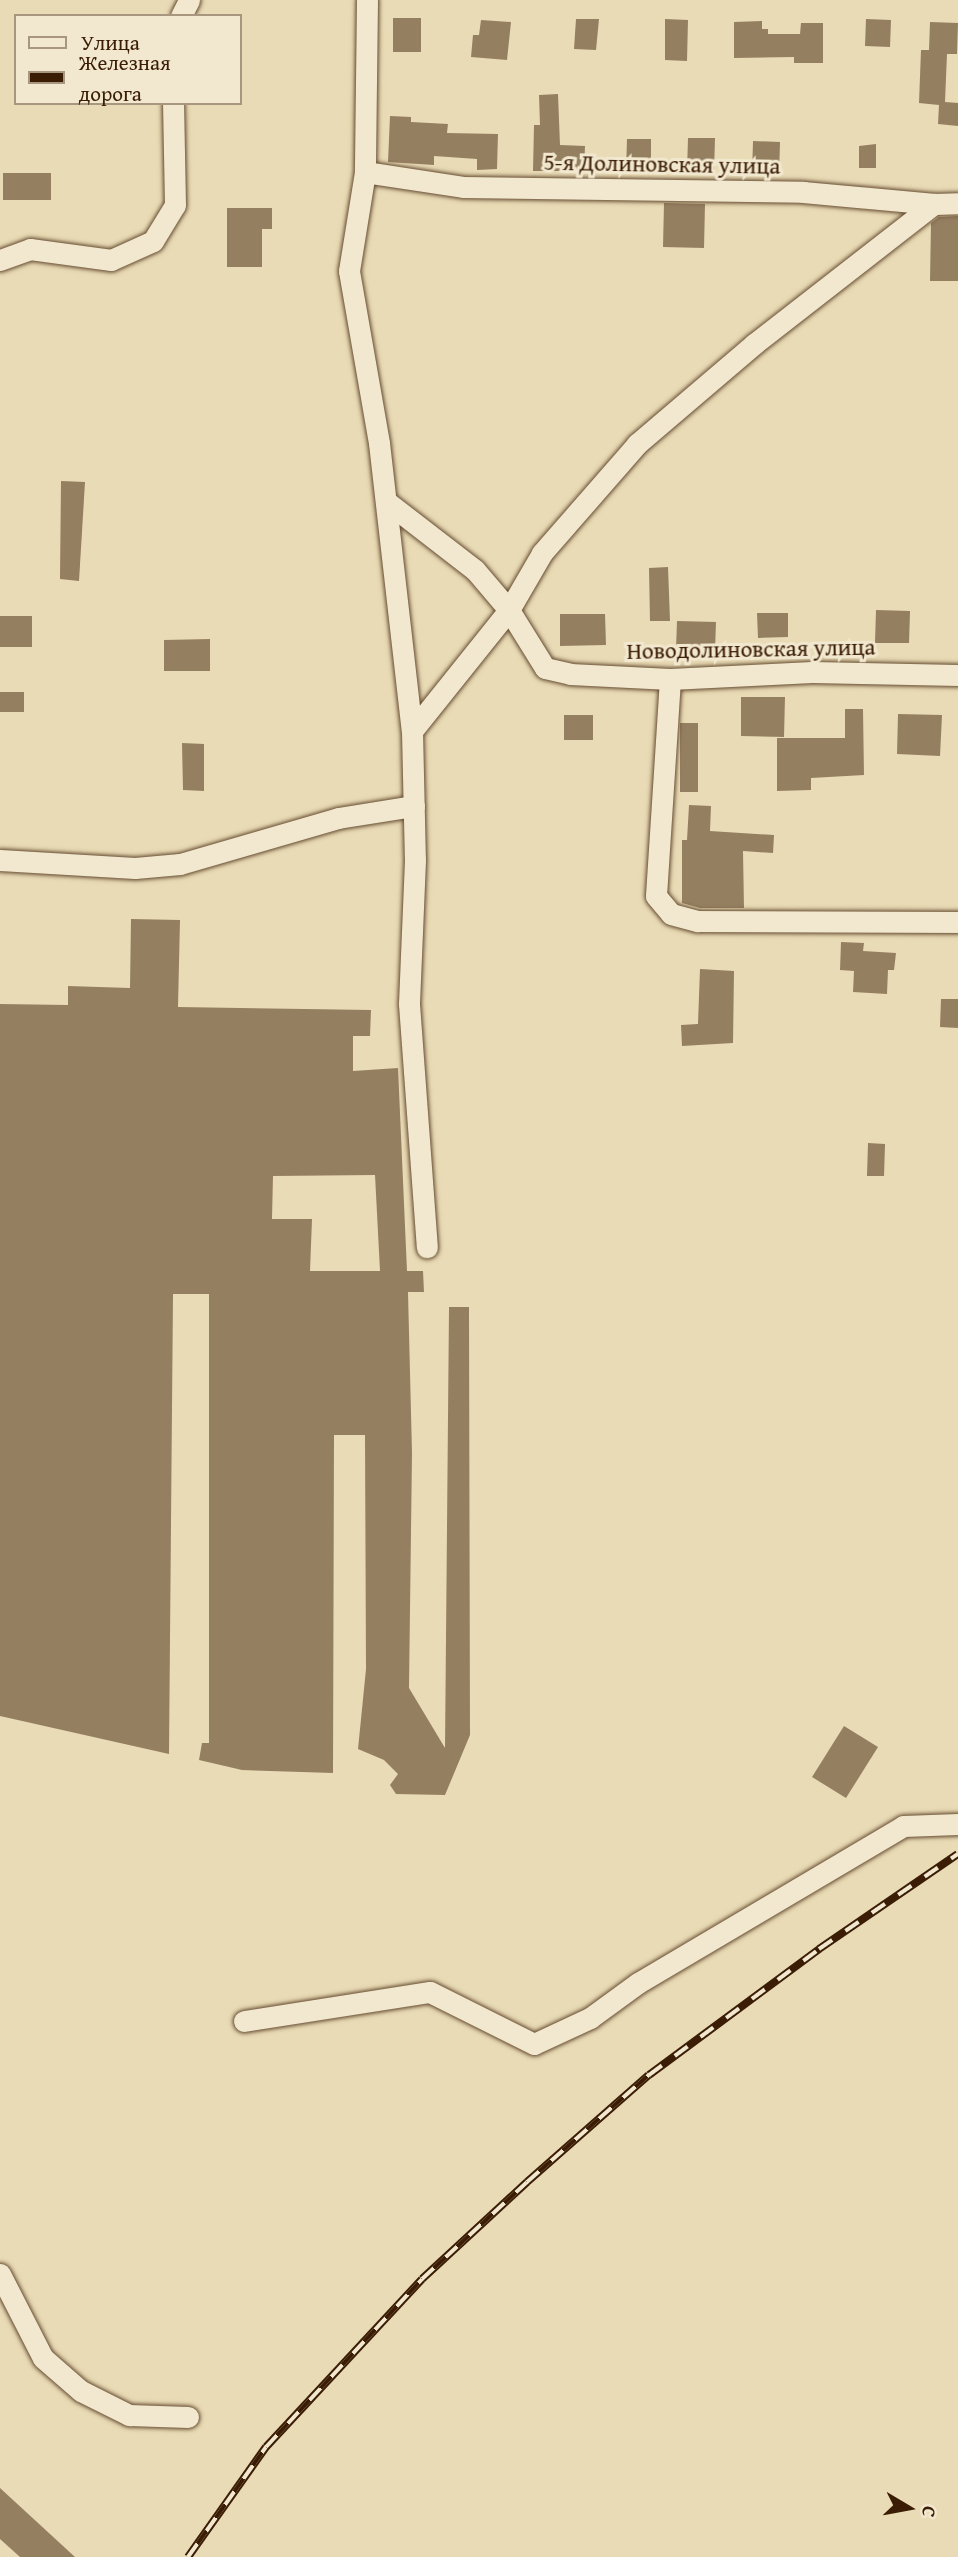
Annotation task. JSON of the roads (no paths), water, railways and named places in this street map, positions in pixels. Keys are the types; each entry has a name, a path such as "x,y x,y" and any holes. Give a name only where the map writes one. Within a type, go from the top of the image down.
{"street":[{"path":"368,0 366,172 349,271 387,502 412,731 415,860 409,1004 427,1247"},
{"path":"0,260 30,249 111,260 153,241 175,205 173,105"},
{"name":"5-я Долиновская улица","path":"366,172 463,187 803,192 934,204 958,203"},
{"path":"412,731 509,610 542,553 637,444 754,344 934,204"},
{"path":"387,502 475,570 509,610"},
{"name":"Новодолиновская улица","path":"509,610 545,668 570,674 670,679 812,672 958,675"},
{"path":"670,679 656,896 671,914 698,921 958,922"},
{"path":"0,860 135,868 180,864 338,818 414,806"},
{"path":"244,2021 430,1992 534,2044 590,2018 638,1983 903,1826 958,1824"},
{"path":"0,2274 43,2358 81,2391 129,2414 188,2417"}],"railway":[{"path":"188,2557 266,2447 422,2279 527,2182 649,2075 819,1949 958,1854"}]}
